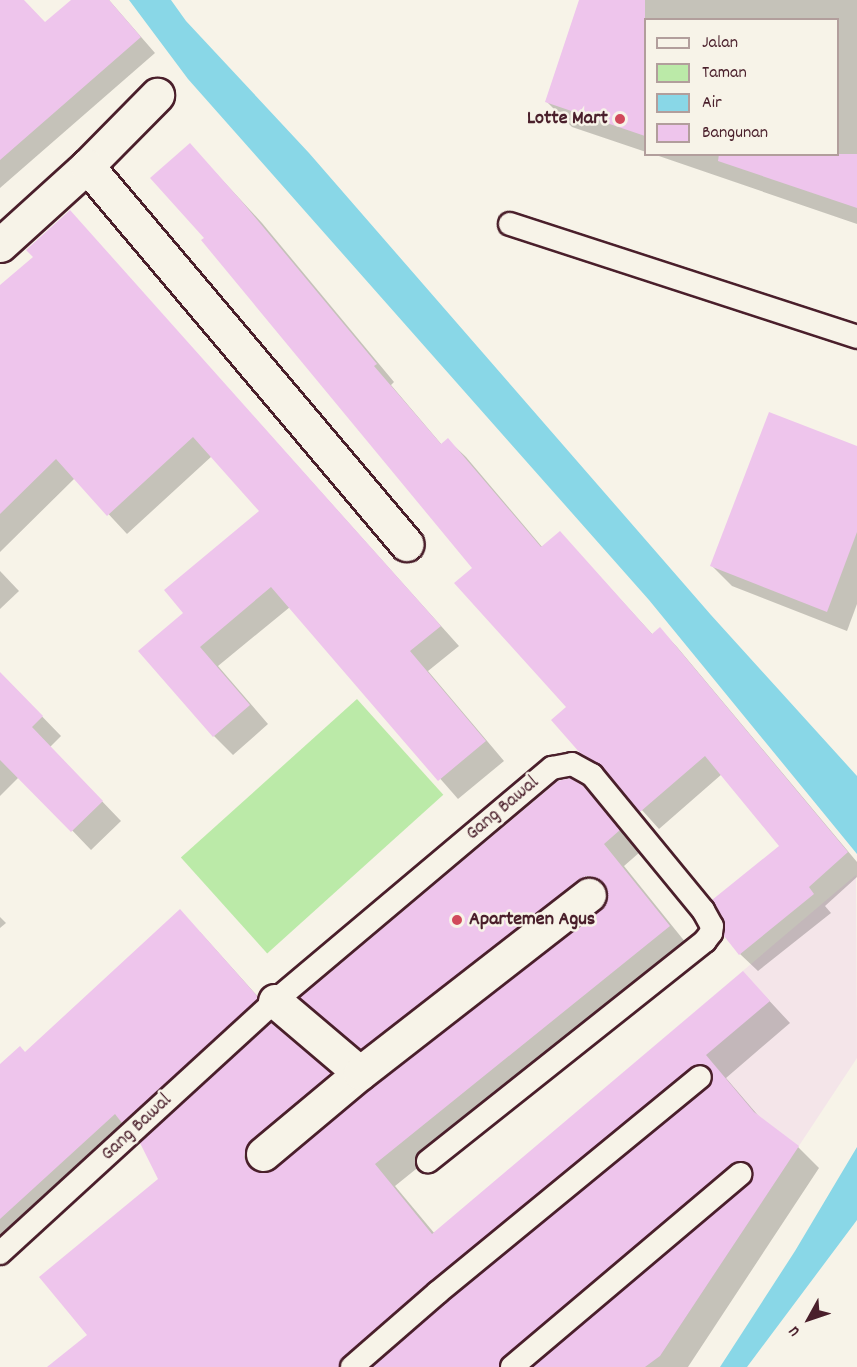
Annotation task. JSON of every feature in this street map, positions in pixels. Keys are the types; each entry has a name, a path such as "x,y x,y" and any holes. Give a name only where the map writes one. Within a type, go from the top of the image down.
{"street":[{"path":"0,245 87,166 157,95"},
{"path":"87,166 407,544"},
{"path":"263,1154 360,1073 589,894"},
{"path":"275,1001 360,1073"}],"lane":[{"path":"510,224 857,337"},
{"name":"Gang Bawal","path":"0,1253 275,1001 552,768 572,764 592,775 703,910 712,926 711,933 705,941 428,1161"},
{"path":"352,1367 437,1293 700,1077"},
{"path":"512,1367 740,1174"}],"shaded area":[{"path":"856,875 857,1058 660,1356 645,1367 275,1367"}],"green space":[{"path":"357,699 443,795 267,953 181,858"}],"water":[{"path":"129,0 171,0 186,21 309,153 711,615 857,776 857,854 649,600 188,79"},
{"path":"857,1147 857,1220 747,1367 720,1367 795,1251"}],"building":[{"path":"0,0 24,0 45,22 71,0 109,0 141,37 0,160"},
{"path":"579,0 645,0 644,136 545,102"},
{"path":"190,143 244,204 377,364 374,366 441,444 448,438 541,547 560,531 652,634 660,627 848,852 809,887 814,894 739,955 724,936 724,920 712,900 779,846 705,756 640,812 602,766 580,753 551,720 566,707 454,583 472,568 201,240 204,238 150,178"},
{"path":"857,154 857,208 718,161 719,156"},
{"path":"70,210 441,626 410,651 486,741 438,781 271,587 200,647 250,705 213,737 138,651 183,613 164,590 259,511 193,437 107,516 56,459 0,514 0,285 33,257 26,250"},
{"path":"769,412 857,446 857,532 827,612 710,566"},
{"path":"0,672 43,716 32,727 103,801 71,832 0,760"},
{"path":"570,778 583,786 620,830 604,844 670,926 375,1164 432,1234 743,971 770,1001 706,1055 754,1112 799,1146 660,1356 645,1367 533,1367 749,1184 753,1172 745,1162 731,1164 503,1357 499,1367 373,1367 446,1303 709,1087 713,1074 704,1064 691,1067 428,1283 343,1357 339,1367 47,1367 87,1335 39,1277 158,1179 140,1143 271,1023 331,1073 251,1140 246,1147 244,1157 248,1166 256,1171 266,1172 275,1168 372,1088 601,909 606,903 608,893 603,883 597,878 587,876 578,880 361,1049 300,998 558,781"},
{"path":"180,909 257,996 257,1000 122,1123 115,1114 0,1219 0,1064 20,1046 25,1052"}],"place":[{"name":"Lotte Mart","path":"620,119"},
{"name":"Apartemen Agus","path":"457,920"}]}
